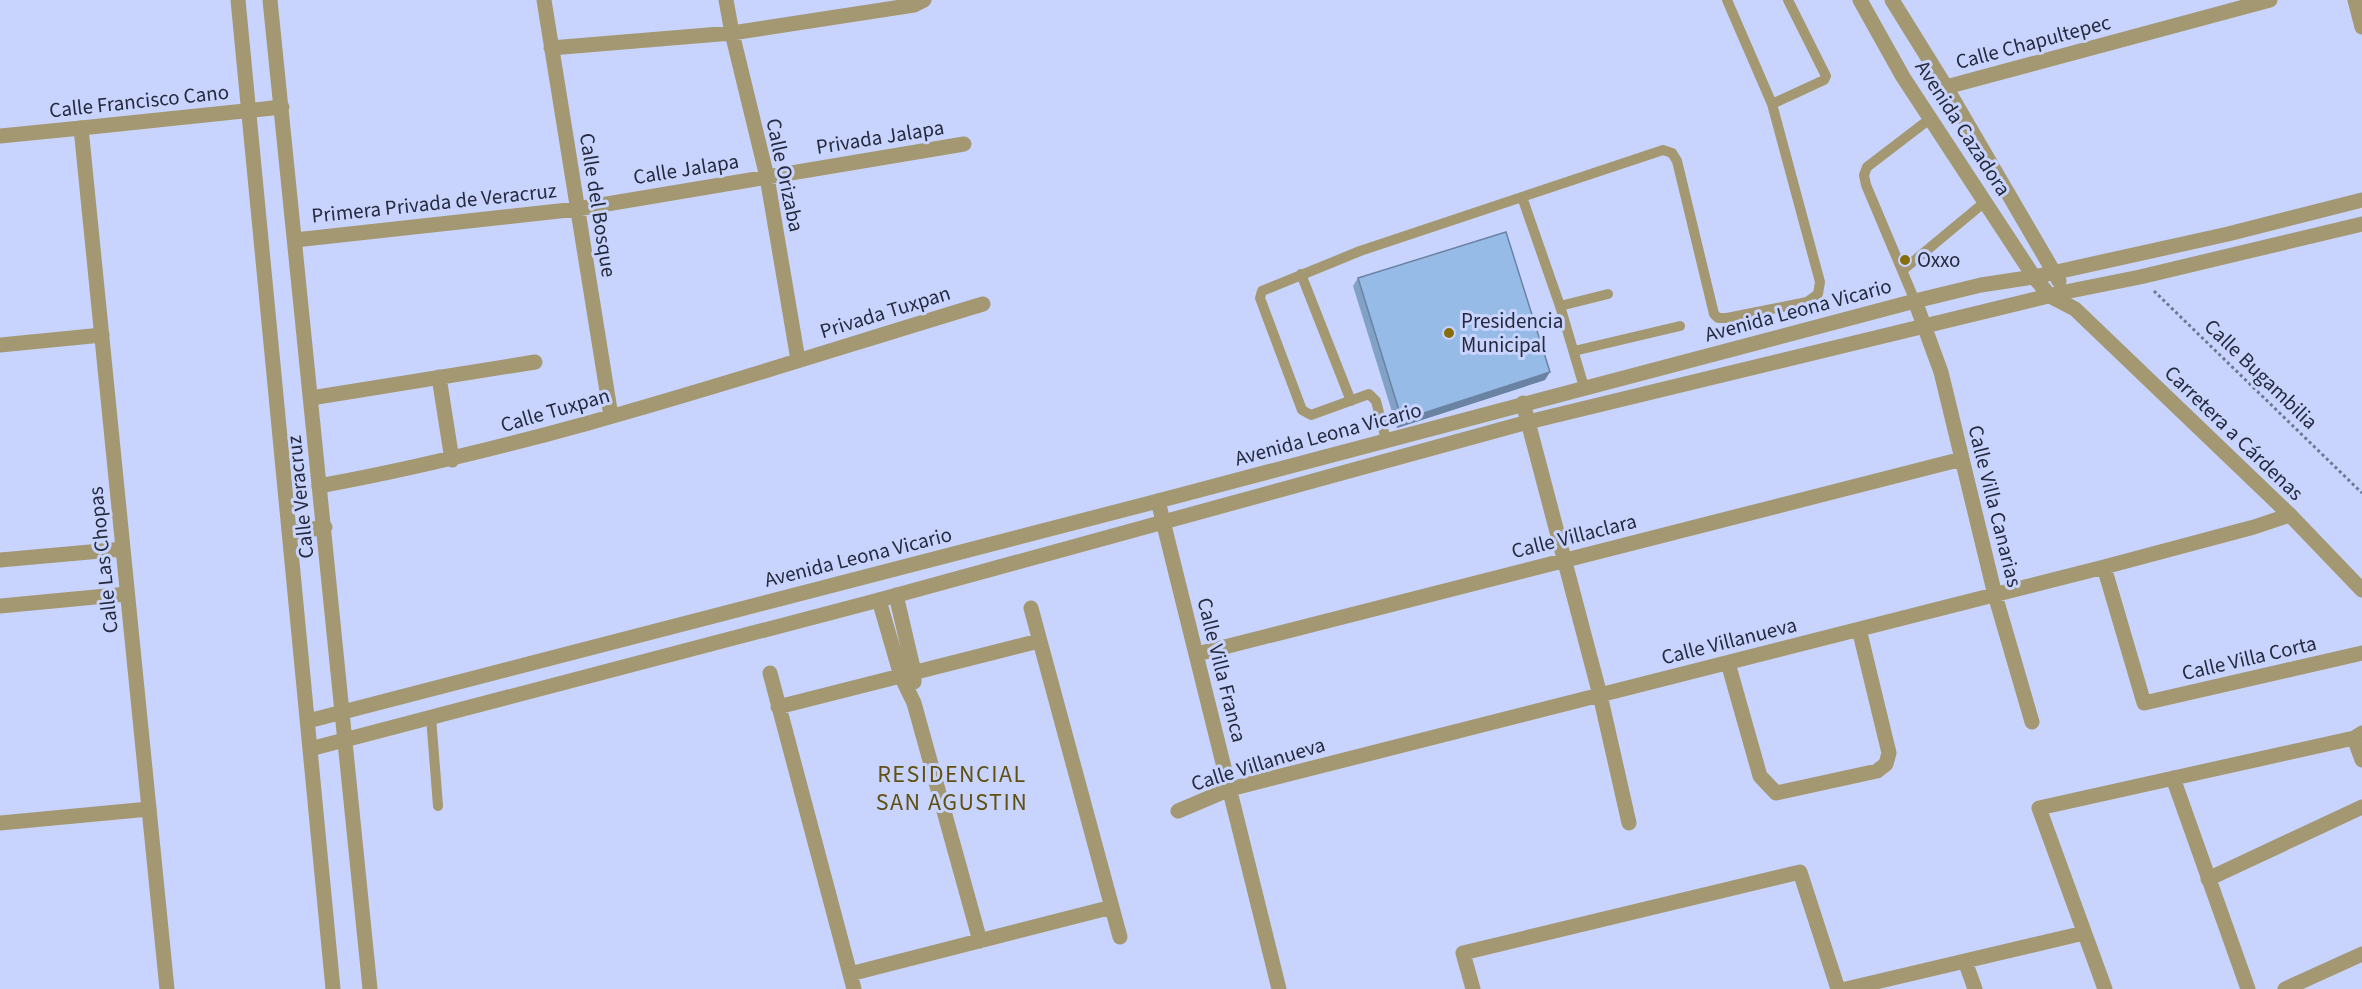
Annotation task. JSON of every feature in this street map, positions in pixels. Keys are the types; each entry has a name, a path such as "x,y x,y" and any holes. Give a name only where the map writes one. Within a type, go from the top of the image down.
{"street":[{"name":"Calle Veracruz","path":"238,0 333,989"},
{"name":"Calle Veracruz","path":"270,0 370,989"},
{"name":"Calle del Bosque","path":"544,0 611,416"},
{"name":"Calle Orizaba","path":"726,0 766,177 798,360"},
{"path":"551,48 732,33 914,5 924,0"},
{"name":"Avenida Cazadora","path":"1860,0 1903,77 2015,245 2034,278"},
{"name":"Avenida Cazadora","path":"1892,0 1946,87 2054,273"},
{"name":"Calle Chapultepec","path":"1946,87 2270,0"},
{"path":"2355,0 2362,27"},
{"name":"Calle Francisco Cano","path":"0,136 282,107"},
{"name":"Calle Las Chopas","path":"81,128 167,989"},
{"name":"Privada Jalapa","path":"766,177 964,144"},
{"name":"Calle Jalapa","path":"578,209 766,177"},
{"name":"Avenida Leona Vicario","path":"308,722 1915,301 1981,285 2034,278 2228,234 2362,200"},
{"name":"Primera Privada de Veracruz","path":"295,240 578,209"},
{"name":"Avenida Leona Vicario","path":"310,749 879,600 1528,422 2058,294 2140,277 2362,224"},
{"path":"2015,245 2032,234"},
{"path":"2054,273 2058,294"},
{"name":"Carretera a Cárdenas","path":"2034,278 2075,309 2290,515 2362,590"},
{"name":"Calle Villa Canarias","path":"1915,301 1941,372 1995,595 2032,722"},
{"name":"Privada Tuxpan","path":"798,360 983,304"},
{"path":"0,345 102,335"},
{"name":"Calle Tuxpan","path":"320,486 452,460 532,440 798,360"},
{"path":"311,398 535,362"},
{"path":"439,377 452,460"},
{"path":"1523,403 1600,694 1629,823"},
{"name":"Calle Villaclara","path":"1197,654 1962,459"},
{"name":"Calle Villa Franca","path":"1158,501 1279,989"},
{"name":"Calle Villanueva","path":"1178,811 1230,789 2104,567 2254,527 2290,515"},
{"path":"290,532 325,527"},
{"path":"0,560 123,549"},
{"name":"Calle Villa Corta","path":"2104,567 2144,703 2362,653"},
{"path":"0,606 127,594"},
{"path":"896,595 914,703 980,941"},
{"path":"879,600 908,674"},
{"path":"1031,608 1120,937"},
{"path":"1728,663 1760,776 1776,793 1877,771 1886,764 1889,753 1859,630"},
{"path":"778,707 1039,641"},
{"path":"770,673 852,982 980,941 1112,907"},
{"path":"2105,989 2039,808 2358,736 2362,760"},
{"path":"2173,778 2247,989"},
{"path":"2208,879 2362,807"},
{"path":"0,823 149,809"},
{"path":"1473,989 1463,953 1800,872 1838,989"},
{"path":"1846,989 2084,933"},
{"path":"2285,989 2362,954"},
{"path":"1965,961 1975,989"}],"lane":[{"path":"1386,440 1374,397 1369,394 1311,415 1302,410 1260,298 1262,291 1360,251 1663,150 1672,153 1677,161 1714,314 1718,318 1807,302 1818,294 1820,282 1772,104 1727,0"},
{"path":"1772,104 1824,80 1826,76 1788,0"},
{"path":"1915,301 1866,185 1864,175 1867,167 1931,118"},
{"path":"1522,197 1560,306 1584,387"},
{"path":"1903,270 1986,201"},
{"path":"1301,274 1351,400"},
{"path":"1560,306 1608,294"},
{"path":"1574,351 1680,326"},
{"path":"431,717 438,806"}],"path":[{"name":"Calle Bugambilia","path":"2140,277 2362,493"}],"building":[{"name":"Presidencia Municipal","path":"1506,232 1550,372 1402,420 1358,278"}],"place":[{"name":"Oxxo","path":"1905,260"},
{"name":"Presidencia Municipal","path":"1449,333"}],"district":[{"name":"RESIDENCIAL SAN AGUSTIN","path":"952,788"}]}
